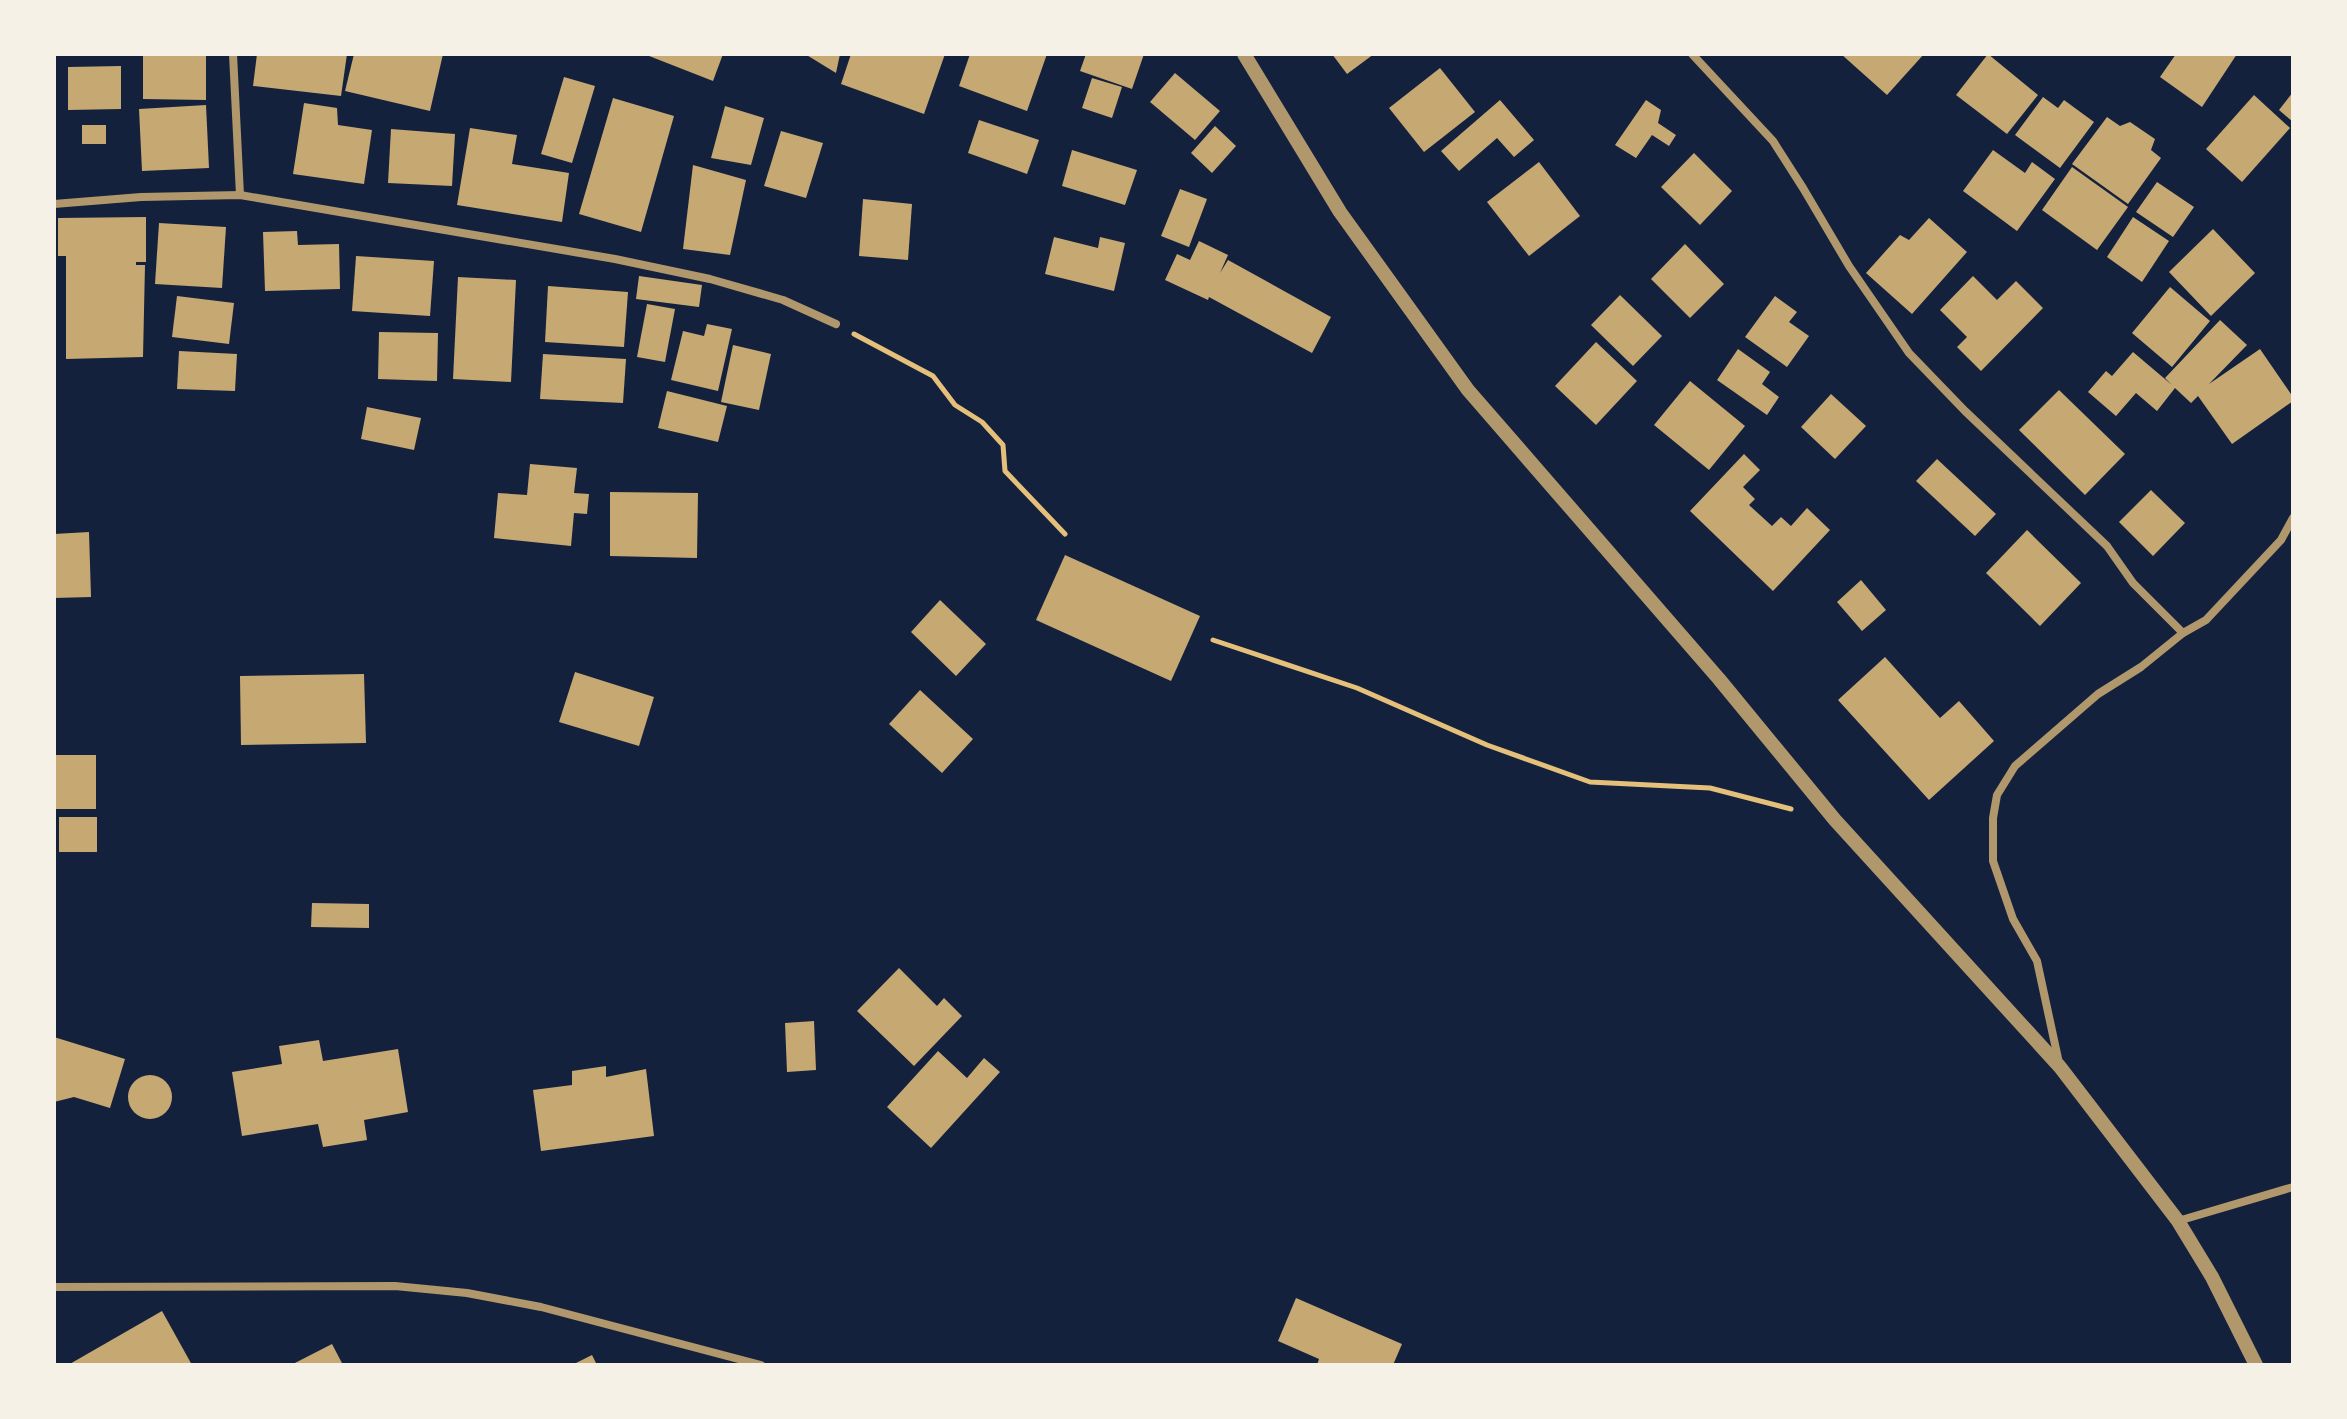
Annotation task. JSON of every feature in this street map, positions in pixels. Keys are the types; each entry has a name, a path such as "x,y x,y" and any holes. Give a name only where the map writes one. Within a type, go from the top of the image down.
{"street":[{"path":"233,54 240,195"},
{"path":"1244,54 1340,212 1468,390 1708,667 1835,820 2060,1067 2178,1221 2212,1277 2256,1365"},
{"path":"1692,54 1773,141 1849,266 1909,353 1965,411 2107,546 2133,583 2183,633"},
{"path":"54,204 141,197 240,195 615,259 710,279 783,300 836,324"},
{"path":"2060,1067 2037,961 2013,919 1993,861 1993,818 1997,795 2015,766 2098,694 2206,620 2281,540 2293,518"},
{"path":"2178,1221 2293,1187"},
{"path":"54,1287 395,1286 467,1293 541,1307 761,1365"}],"path":[{"path":"836,324 933,376 955,405 982,422 1003,445 1005,471 1065,534"},
{"path":"1213,640 1357,688 1487,745 1590,782 1710,788 1835,820"}],"building":[{"path":"143,54 206,54 206,100 143,99"},
{"path":"257,54 347,54 341,96 253,86"},
{"path":"354,54 443,54 430,111 345,91"},
{"path":"644,54 723,54 713,81"},
{"path":"805,54 840,54 836,73"},
{"path":"851,54 945,54 924,114 841,84"},
{"path":"970,54 1047,54 1027,111 959,86"},
{"path":"1086,54 1144,54 1132,89 1080,71"},
{"path":"1332,54 1374,54 1347,74"},
{"path":"1841,54 1924,54 1887,95"},
{"path":"1988,54 2038,95 2007,134 1956,95"},
{"path":"2176,54 2237,54 2202,107 2160,77"},
{"path":"121,66 121,109 68,110 68,67"},
{"path":"1440,68 1475,112 1424,152 1389,108"},
{"path":"1175,73 1220,111 1195,140 1150,102"},
{"path":"564,77 595,86 572,163 541,154"},
{"path":"1092,78 1122,87 1112,118 1082,108"},
{"path":"2293,92 2293,122 2279,110"},
{"path":"2254,95 2290,128 2242,182 2206,149"},
{"path":"2043,97 2058,108 2064,100 2094,122 2060,168 2015,135"},
{"path":"613,98 674,116 641,232 579,214"},
{"path":"1500,100 1534,140 1514,157 1497,138 1459,171 1441,151"},
{"path":"1646,100 1661,110 1658,123 1676,135 1669,146 1652,135 1636,158 1615,145"},
{"path":"304,103 337,108 338,125 372,130 364,184 293,174"},
{"path":"206,105 209,168 142,171 139,109"},
{"path":"725,106 764,118 751,165 711,158"},
{"path":"2107,117 2120,126 2130,122 2155,139 2151,150 2161,158 2128,204 2072,164"},
{"path":"979,120 1039,140 1027,174 968,153"},
{"path":"82,125 106,125 106,144 82,144"},
{"path":"1215,126 1236,146 1212,173 1191,153"},
{"path":"470,128 517,135 512,164 569,173 562,222 457,205"},
{"path":"391,129 455,134 452,186 388,183"},
{"path":"781,131 823,143 806,198 764,186"},
{"path":"1072,150 1137,170 1125,205 1062,186"},
{"path":"1993,150 2025,173 2032,162 2055,179 2017,231 1963,191"},
{"path":"1694,153 1732,191 1700,225 1661,187"},
{"path":"1539,162 1580,216 1529,256 1487,202"},
{"path":"693,165 746,180 730,255 683,249"},
{"path":"2072,167 2128,207 2097,250 2042,210"},
{"path":"2157,182 2194,207 2173,237 2136,212"},
{"path":"1180,189 1207,199 1189,247 1161,236"},
{"path":"863,199 912,204 908,260 859,256"},
{"path":"146,217 146,262 136,262 136,265 145,265 143,357 66,359 66,256 58,256 58,218"},
{"path":"2133,217 2169,241 2142,282 2107,257"},
{"path":"1929,218 1967,252 1912,314 1866,273 1900,235 1909,240"},
{"path":"159,223 226,227 222,288 155,284"},
{"path":"2213,229 2255,273 2211,316 2169,272"},
{"path":"297,231 298,245 339,244 340,289 265,291 263,232"},
{"path":"1054,237 1098,248 1100,237 1125,243 1114,291 1045,274"},
{"path":"1199,241 1228,255 1220,273 1228,260 1331,317 1312,353 1209,297 1208,300 1165,280 1177,254 1190,260"},
{"path":"1685,244 1724,284 1690,318 1651,279"},
{"path":"356,256 434,261 430,316 352,311"},
{"path":"639,276 702,285 699,307 636,299"},
{"path":"1973,276 1997,300 2016,281 2043,308 1981,371 1957,347 1967,337 1940,310"},
{"path":"458,277 516,280 511,382 453,379"},
{"path":"548,286 628,292 624,347 545,342"},
{"path":"2170,287 2210,321 2172,367 2132,333"},
{"path":"1620,295 1662,336 1633,366 1591,325"},
{"path":"177,296 234,303 229,344 172,337"},
{"path":"1775,296 1797,312 1789,322 1809,336 1787,367 1745,337"},
{"path":"647,304 675,309 665,362 637,357"},
{"path":"2220,320 2247,345 2209,384 2260,349 2293,397 2293,401 2232,444 2198,396 2191,403 2175,388 2157,411 2136,393 2116,416 2088,392 2106,371 2112,376 2133,352 2172,385 2165,378"},
{"path":"707,324 732,329 718,391 671,380 683,331 704,336"},
{"path":"379,332 438,333 437,381 378,379"},
{"path":"1596,342 1637,381 1596,425 1555,386"},
{"path":"733,345 771,354 759,410 721,402"},
{"path":"1738,349 1770,372 1762,384 1779,397 1767,415 1717,380"},
{"path":"179,351 237,354 235,391 177,389"},
{"path":"543,354 626,359 623,403 540,399"},
{"path":"1690,381 1745,426 1709,470 1654,425"},
{"path":"2059,390 2125,454 2085,495 2019,430"},
{"path":"667,391 727,406 718,442 658,428"},
{"path":"1831,394 1866,426 1835,459 1801,427"},
{"path":"367,407 421,418 414,450 361,439"},
{"path":"1744,454 1760,470 1743,487 1755,499 1749,505 1772,526 1781,517 1791,526 1807,508 1830,530 1773,591 1690,511"},
{"path":"1937,459 1996,514 1975,536 1916,481"},
{"path":"530,464 577,468 574,493 589,494 587,514 574,513 571,546 494,538 498,493 527,495"},
{"path":"2151,490 2185,523 2153,556 2119,522"},
{"path":"610,492 698,493 697,558 610,556"},
{"path":"2027,530 2081,583 2040,626 1986,573"},
{"path":"89,532 91,597 54,598 54,534"},
{"path":"1065,555 1200,616 1171,681 1036,620"},
{"path":"1861,580 1886,610 1862,631 1837,602"},
{"path":"940,600 986,644 956,676 911,632"},
{"path":"1885,657 1940,718 1959,701 1994,741 1929,800 1838,700"},
{"path":"575,672 654,697 639,746 559,722"},
{"path":"364,674 366,743 241,745 240,676"},
{"path":"920,690 973,739 942,773 889,724"},
{"path":"54,755 96,755 96,809 54,809"},
{"path":"59,817 97,817 97,852 59,852"},
{"path":"312,903 369,904 369,928 311,927"},
{"path":"899,968 937,1006 944,998 962,1016 914,1066 857,1011"},
{"path":"814,1021 816,1070 787,1072 785,1023"},
{"path":"54,1037 125,1059 110,1108 74,1097 54,1102"},
{"path":"319,1040 323,1061 398,1049 408,1112 364,1120 367,1140 323,1147 318,1124 242,1136 232,1072 282,1064 279,1046"},
{"path":"938,1051 967,1078 984,1058 1000,1072 931,1148 887,1107"},
{"path":"606,1066 606,1077 646,1069 654,1136 541,1151 533,1090 572,1085 572,1071"},
{"path":"150,1075 166,1081 172,1097 166,1113 150,1119 134,1113 128,1097 134,1081"},
{"path":"1296,1298 1402,1344 1393,1365 1317,1365 1319,1359 1278,1341"},
{"path":"162,1311 192,1365 68,1365"},
{"path":"332,1344 343,1365 291,1365"},
{"path":"592,1355 597,1365 572,1365"}]}
